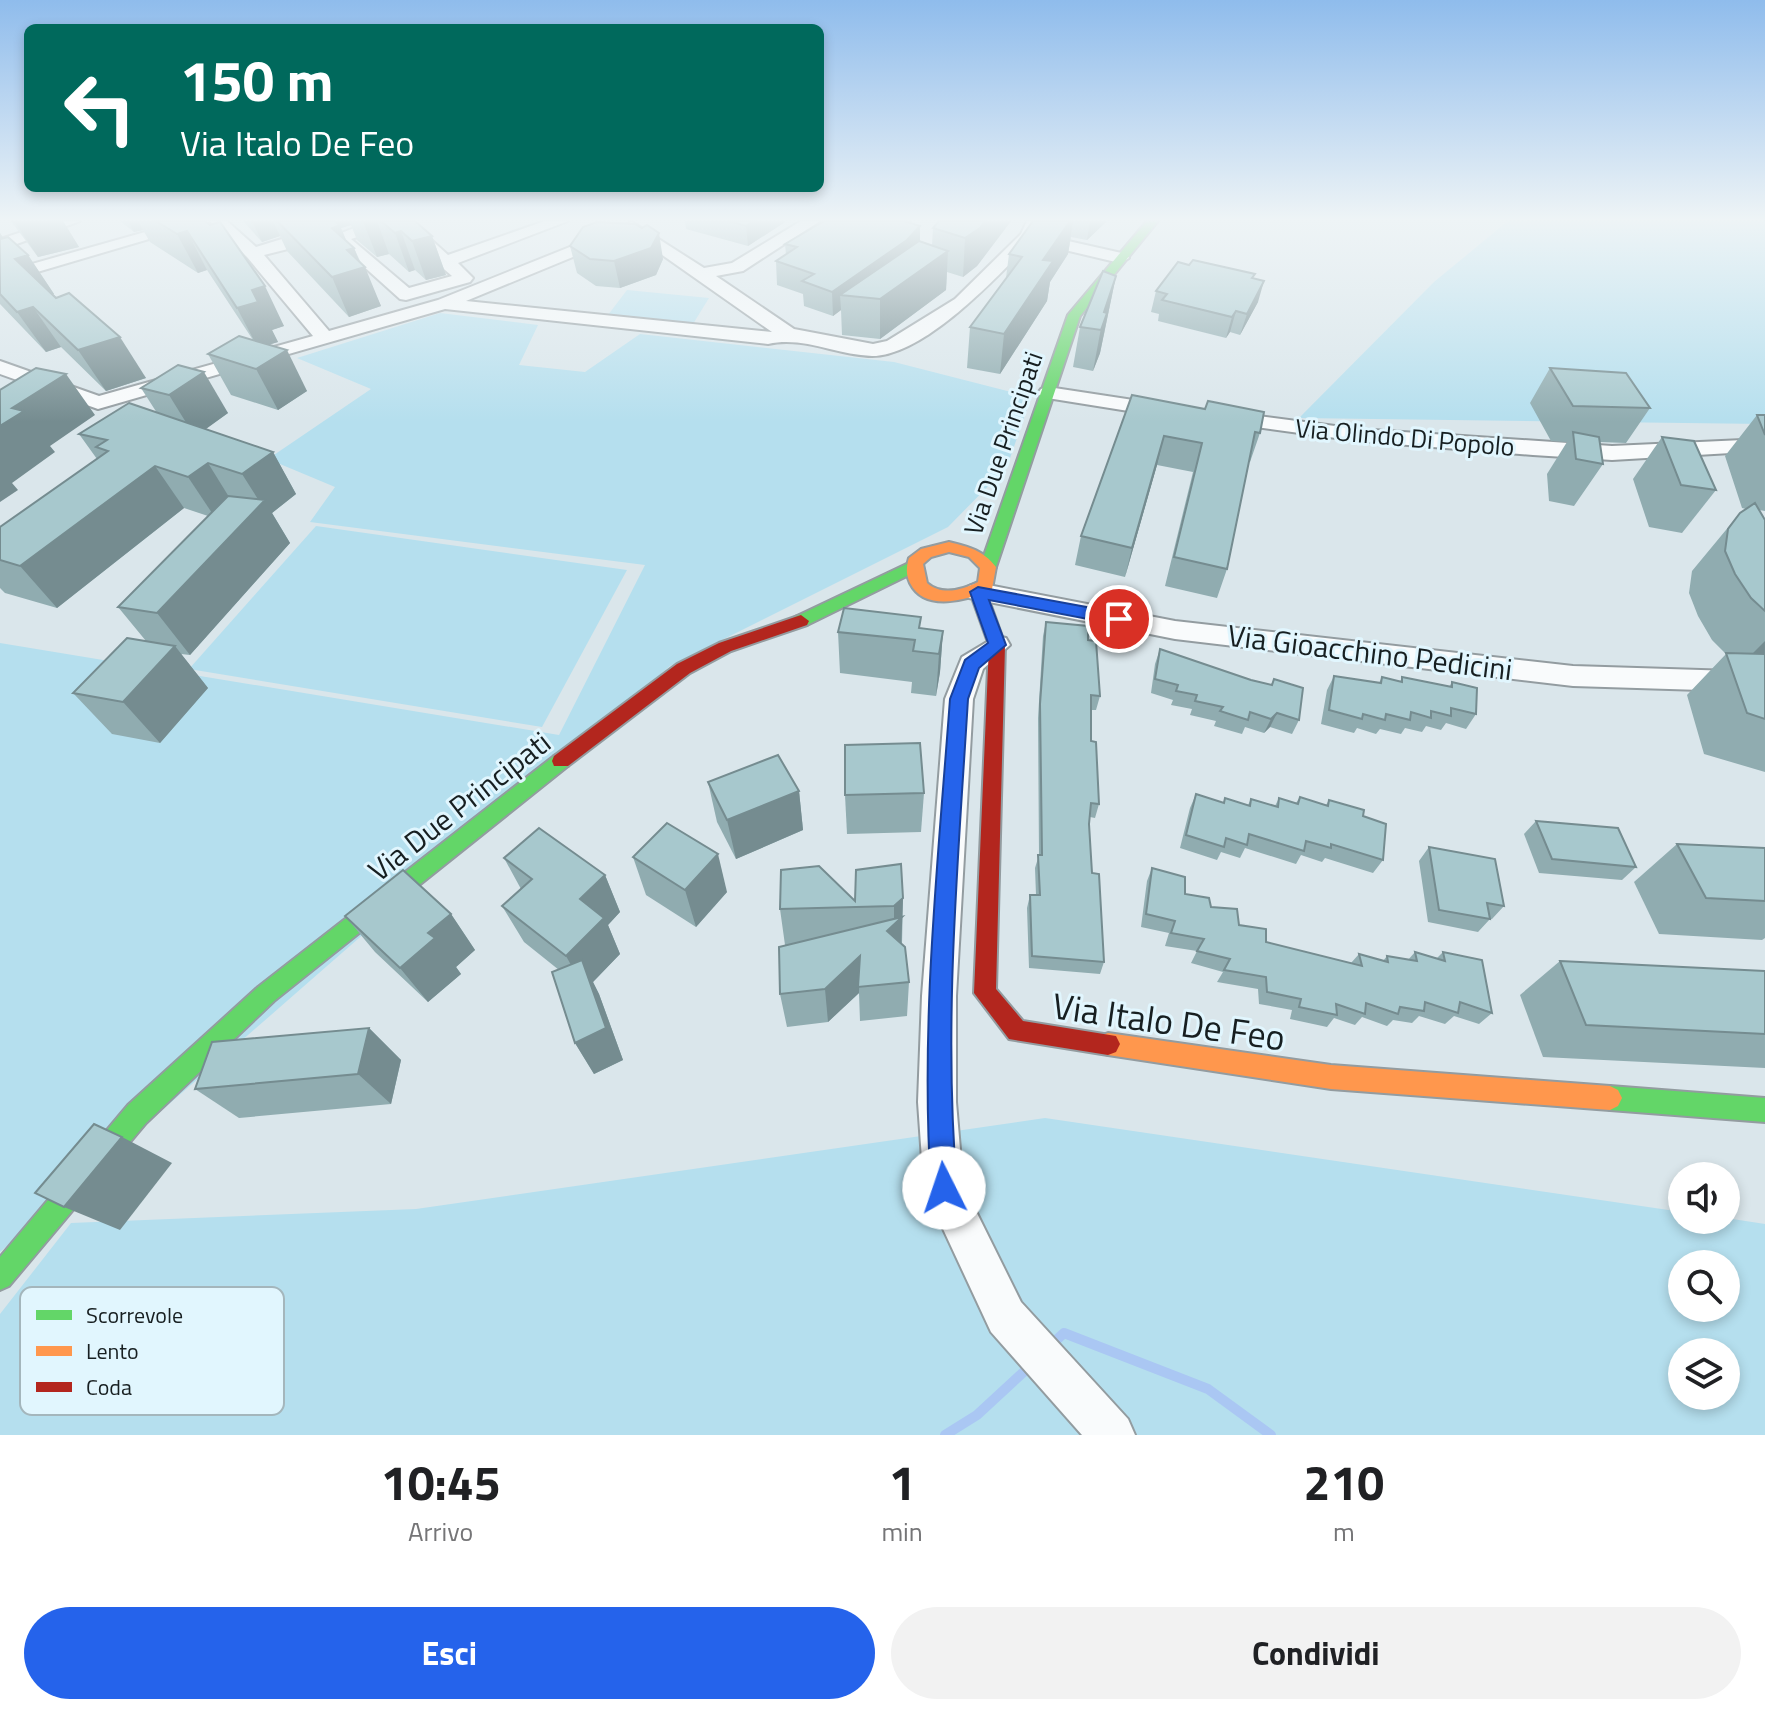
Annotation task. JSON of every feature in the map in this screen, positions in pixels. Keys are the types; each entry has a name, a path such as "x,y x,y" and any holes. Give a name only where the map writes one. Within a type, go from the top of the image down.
{"street":[{"path":"283,288 325,338"},
{"path":"398,288 406,295 430,288"},
{"path":"0,367 98,403 444,304 481,288"},
{"path":"723,288 788,334"},
{"path":"444,304 768,338 788,334 873,350 894,345 961,303 967,288"},
{"name":"Via Due Principati","path":"988,567 1074,315 1096,288"},
{"path":"818,339 842,322"},
{"path":"175,403 225,367"},
{"name":"Via Olindo Di Popolo","path":"1048,393 1358,435 1533,449 1612,453 1765,445"},
{"path":"990,506 1020,475"},
{"path":"949,547 970,527"},
{"path":"903,601 930,594 958,599 978,592 986,585 988,567 974,553 949,547 927,552 913,566 914,580 930,594"},
{"name":"Via Due Principati","path":"0,1277 137,1114 266,994 680,672 725,647 773,635 913,566"},
{"name":"Via Italo De Feo","path":"978,592 997,645 985,993 1017,1031 1331,1077 1765,1110"},
{"name":"Via Gioacchino Pedicini","path":"978,592 1175,630 1573,676 1765,682"},
{"path":"773,635 862,612"},
{"path":"997,645 971,664 959,699 939,996 937,1102 944,1188 1006,1317 1112,1435"}],"shaded area":[{"path":"1428,288 1765,288 1765,424 1299,418"},
{"path":"627,290 709,298 693,324 608,315"},
{"path":"440,313 538,325 519,365 585,372 640,334 894,362 1031,397 1007,467 948,527 670,666 0,1252 0,643 559,735 645,565 310,522 335,487 268,459 371,389 297,358"},
{"path":"316,526 627,570 542,727 189,669"},
{"path":"1045,1118 1668,1210 1668,1234 1740,1234 1740,1220 1765,1224 1765,1435 0,1435 0,1314 20,1288 20,1415 284,1415 284,1287 21,1287 71,1223 416,1209"}],"building":[{"path":"0,288 45,288 56,298 69,293 120,337 78,350 33,307 17,312 0,294"},
{"path":"224,288 259,288 252,290 258,302 237,308"},
{"path":"850,288 896,288 880,299 840,295"},
{"path":"999,288 1035,288 1004,334 970,327"},
{"path":"1096,288 1112,288 1101,330 1080,327"},
{"path":"1158,288 1260,288 1247,314 1236,311 1232,317 1162,300 1167,294 1156,291"},
{"path":"239,336 287,350 256,369 208,354"},
{"path":"178,365 204,372 169,395 141,388"},
{"path":"36,368 66,374 12,408 24,411 0,426 0,390"},
{"path":"1550,368 1626,373 1650,408 1573,406"},
{"path":"1132,395 1205,409 1208,401 1264,412 1260,433 1255,432 1227,569 1174,557 1202,443 1164,436 1132,548 1081,536"},
{"path":"129,403 273,452 242,474 208,463 188,477 155,466 20,566 0,560 0,527 108,451 96,447 107,440 79,434"},
{"path":"1757,415 1765,415 1765,435"},
{"path":"1573,432 1599,437 1603,464 1576,459"},
{"path":"1662,437 1694,441 1716,490 1681,485"},
{"path":"228,496 265,500 157,613 118,607"},
{"path":"1755,503 1765,520 1765,611 1751,598 1735,574 1725,551 1728,529 1740,513"},
{"path":"844,608 921,617 919,628 943,631 939,654 913,651 915,640 838,632"},
{"path":"1046,622 1088,626 1088,640 1096,641 1100,696 1091,695 1091,741 1096,742 1099,804 1091,803 1089,824 1092,873 1099,874 1104,962 1032,956 1030,895 1040,895 1038,855 1042,855 1040,704"},
{"path":"127,638 175,646 123,702 73,693"},
{"path":"1160,649 1251,680 1272,685 1274,679 1303,688 1299,720 1277,713 1271,719 1250,712 1248,720 1220,711 1223,707 1195,701 1197,695 1176,691 1178,685 1155,679"},
{"path":"1726,653 1765,654 1765,719 1747,713"},
{"path":"1334,676 1381,683 1382,677 1402,682 1402,677 1452,687 1452,682 1477,688 1476,714 1451,708 1451,716 1431,711 1431,718 1411,712 1410,720 1386,714 1385,720 1363,714 1362,719 1329,710"},
{"path":"920,743 924,793 845,795 845,745"},
{"path":"778,755 799,791 727,820 708,782"},
{"path":"1196,794 1224,803 1225,798 1250,806 1251,799 1278,807 1279,798 1298,804 1300,797 1328,806 1329,800 1364,810 1363,816 1386,824 1383,860 1331,844 1331,848 1306,841 1304,851 1249,834 1247,845 1226,838 1224,847 1186,835"},
{"path":"1536,821 1618,828 1636,867 1552,859"},
{"path":"667,823 718,854 685,890 633,857"},
{"path":"539,828 605,875 580,899 604,918 566,956 502,906 532,879 504,858"},
{"path":"1677,844 1765,848 1765,901 1706,898"},
{"path":"1429,847 1495,859 1504,906 1487,903 1490,919 1439,910"},
{"path":"901,864 903,898 894,906 780,909 781,870 819,866 855,901 856,870"},
{"path":"1152,868 1185,877 1185,894 1209,898 1211,907 1237,909 1239,925 1266,929 1266,942 1362,966 1359,954 1388,962 1387,956 1417,961 1415,952 1445,961 1443,952 1482,960 1492,1013 1460,1002 1458,1013 1425,1002 1424,1011 1400,1007 1398,1014 1366,1003 1365,1014 1336,1004 1337,1015 1299,1007 1301,999 1267,992 1266,977 1224,970 1230,959 1197,951 1204,939 1171,933 1175,921 1146,914"},
{"path":"403,870 451,914 428,933 435,938 400,968 345,916"},
{"path":"902,917 887,931 905,947 909,982 858,987 860,956 825,989 780,994 779,947"},
{"path":"582,960 606,1028 575,1043 552,972"},
{"path":"1560,961 1765,971 1765,1034 1586,1025"},
{"path":"369,1028 358,1074 195,1089 212,1042"},
{"path":"94,1124 122,1137 64,1207 35,1193"}],"waterway":[{"path":"1050,1346 1064,1333 1208,1389 1271,1435"},
{"path":"945,1435 977,1415 1030,1366"}],"traffic: fast":[{"path":"988,567 1074,315 1097,288"},
{"path":"801,621 913,566"},
{"path":"0,1277 137,1114 266,994 561,761"},
{"path":"1610,1098 1765,1110"}],"traffic: slow":[{"path":"949,547 974,553 988,567 986,585 951,596 928,593 920,587 915,577 915,562 926,553 949,547"},
{"path":"1108,1044 1331,1077 1610,1098"}],"traffic: jam":[{"path":"978,592 997,645 985,993 1017,1031 1108,1044"},
{"path":"561,761 640,698 705,656 801,621"}],"route":[{"path":"944,1188 937,1102 939,996 959,699 971,664 997,645 978,592 1119,619"}]}
